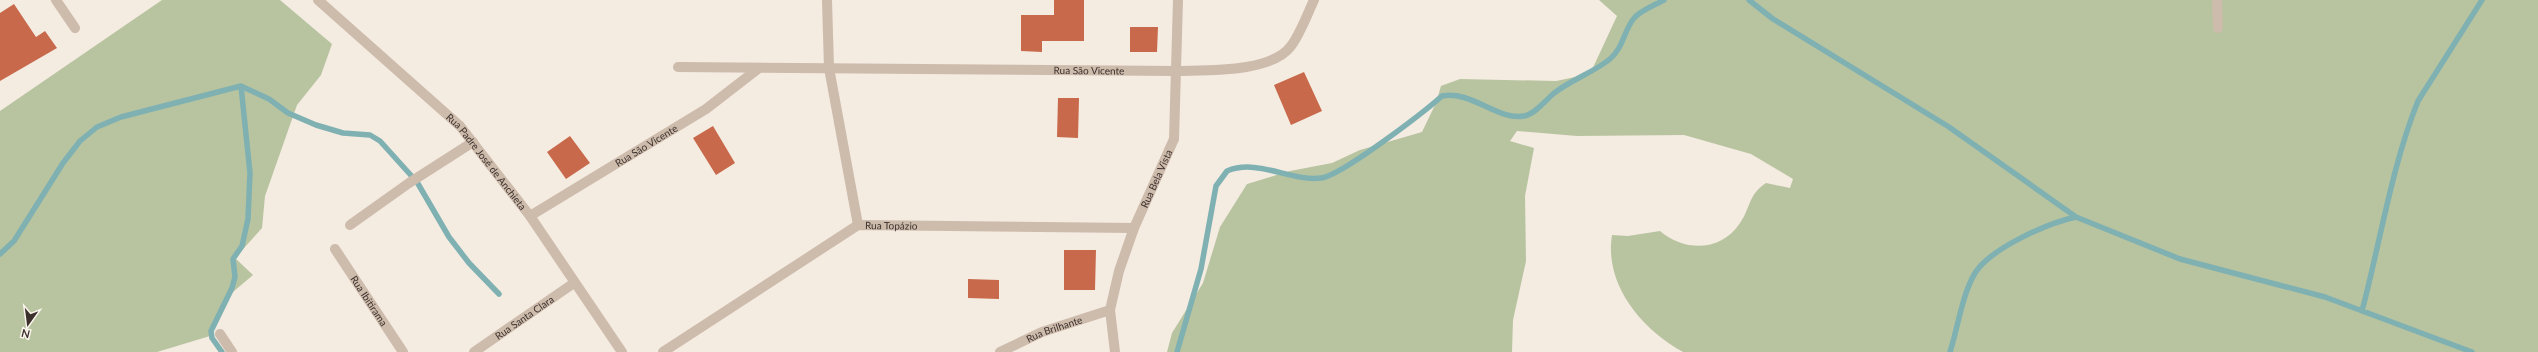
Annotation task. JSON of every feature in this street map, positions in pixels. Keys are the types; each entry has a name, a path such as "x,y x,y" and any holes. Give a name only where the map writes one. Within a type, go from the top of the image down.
{"street":[{"path":"56,0 75,28"},
{"name":"Rua Padre José de Anchieta","path":"318,0 460,126 530,216 622,352"},
{"path":"827,0 829,68 858,224"},
{"name":"Rua Bela Vista","path":"1115,352 1110,310 1119,271 1134,228 1174,139 1178,0"},
{"name":"Rua São Vicente","path":"678,67 1177,71 1232,69 1274,59 1290,47 1314,0"},
{"path":"2217,0 2218,28"},
{"name":"Rua São Vicente","path":"530,216 706,109 759,68"},
{"path":"350,225 409,183 472,142"},
{"name":"Rua Topázio","path":"663,352 858,224 1134,228"},
{"name":"Rua Ibitirama","path":"335,248 403,352"},
{"name":"Rua Santa Clara","path":"474,352 574,282"},
{"name":"Rua Brilhante","path":"1000,352 1042,332 1110,310"},
{"path":"220,334 232,352"}],"green space":[{"path":"162,0 280,0 332,44 321,75 297,105 265,196 262,228 235,258 253,275 227,297 210,336 157,352 0,352 0,111"},
{"path":"1599,0 2538,0 2538,352 1683,352 1653,331 1640,318 1629,303 1620,287 1614,271 1611,253 1612,235 1628,236 1660,231 1680,243 1702,246 1713,244 1732,233 1744,217 1756,192 1766,183 1790,188 1793,179 1751,154 1684,135 1577,136 1517,131 1510,141 1534,148 1525,196 1526,261 1513,320 1512,352 1167,352 1172,333 1203,283 1220,227 1247,184 1290,171 1332,163 1360,150 1422,132 1436,103 1441,86 1460,79 1556,81 1590,74 1617,16"}],"building":[{"path":"1054,0 1084,0 1084,41 1042,41 1042,52 1021,51 1021,15 1054,15"},
{"path":"14,4 36,37 45,31 57,48 0,81 0,13"},
{"path":"1130,27 1158,27 1157,52 1130,52"},
{"path":"1304,72 1322,111 1291,125 1274,85"},
{"path":"1058,98 1079,98 1078,138 1057,137"},
{"path":"713,126 735,163 716,175 693,138"},
{"path":"570,136 590,163 566,179 547,152"},
{"path":"1064,250 1096,250 1095,290 1064,290"},
{"path":"968,279 999,280 999,299 968,298"}],"waterway":[{"path":"1177,352 1201,269 1216,186 1227,171 1251,167 1298,177 1321,178 1331,175 1346,167 1382,142 1442,96 1453,95 1463,97 1504,114 1514,116 1528,115 1560,89 1610,59 1621,44 1628,27 1635,17 1664,0"},
{"path":"1749,0 1773,19 1949,127 2076,217 2180,259 2325,297 2472,352"},
{"path":"2362,311 2401,151 2418,101 2482,0"},
{"path":"0,254 14,241 63,163 80,141 97,127 121,117 241,86 269,99 288,113 316,125 343,133 370,135 380,141 417,182 449,237 469,263 499,294"},
{"path":"222,352 212,338 211,331 232,288 235,277 233,259 242,246 248,219 250,173 241,86"},
{"path":"1950,352 1967,291 1975,273 1983,264 2007,246 2021,238 2064,220 2076,217"}]}
